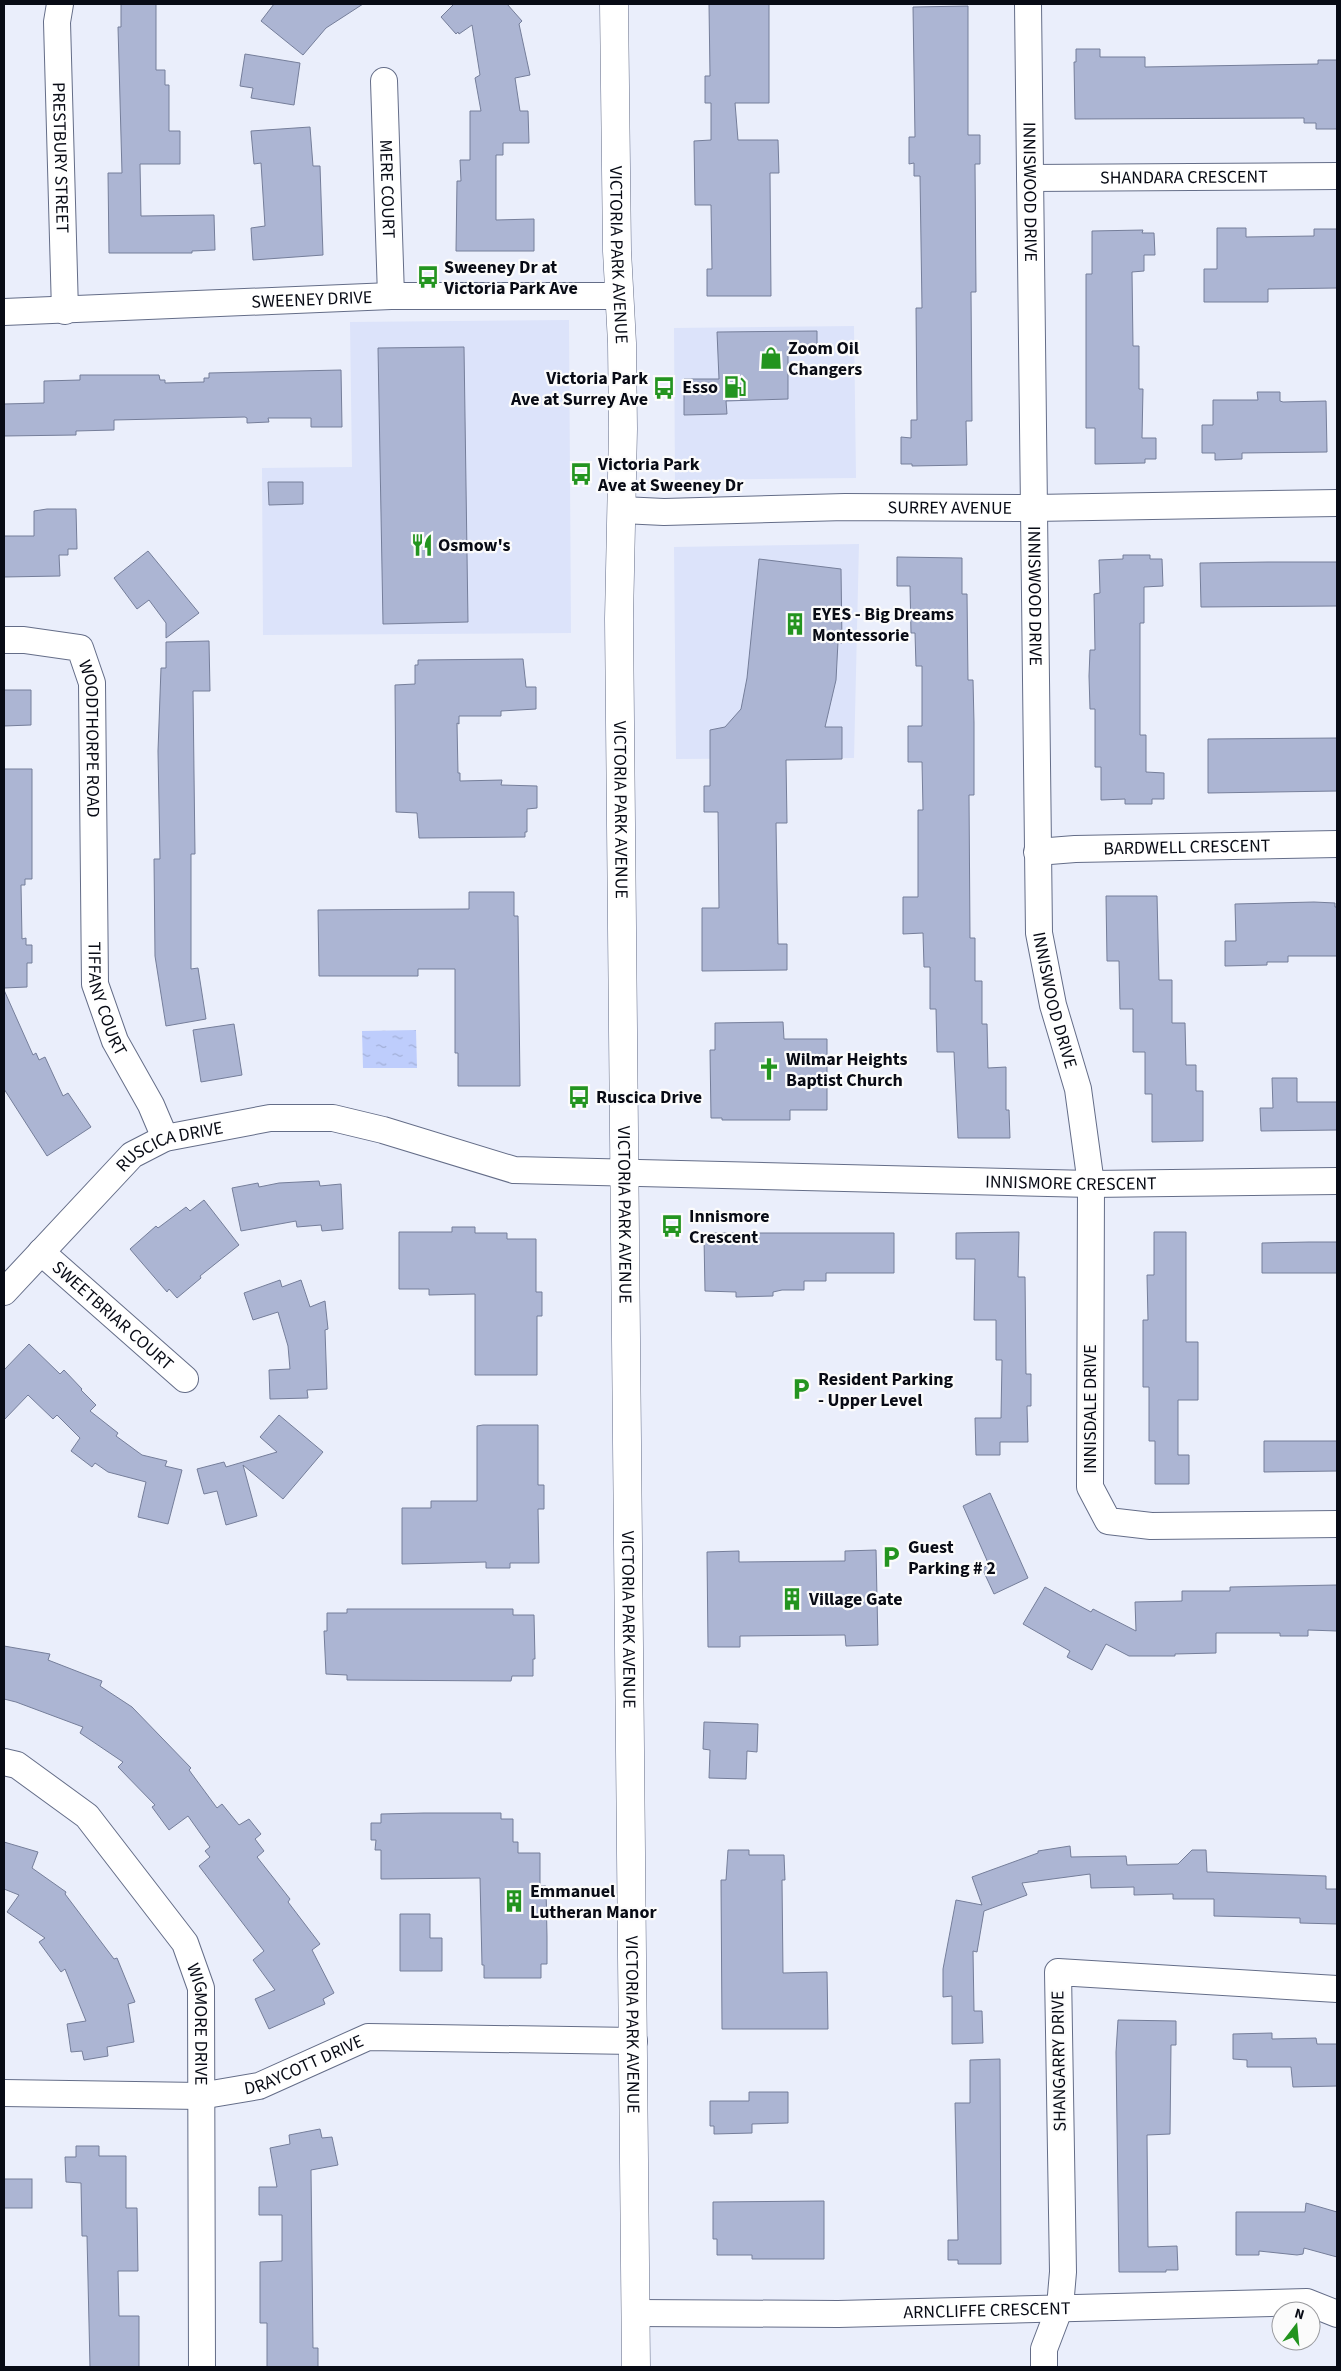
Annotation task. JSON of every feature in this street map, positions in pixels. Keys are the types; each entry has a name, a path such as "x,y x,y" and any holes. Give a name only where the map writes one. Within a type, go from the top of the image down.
{"main road":[{"name":"VICTORIA PARK AVENUE","path":"614,4 618,296 622,342 622,510 619,619 636,2367"}],"street":[{"name":"PRESTBURY STREET","path":"60,4 57,22 65,311"},
{"name":"INNISWOOD DRIVE","path":"1028,4 1039,933 1053,1005 1078,1089 1091,1184"},
{"name":"MERE COURT","path":"384,81 391,296"},
{"name":"SHANDARA CRESCENT","path":"1030,178 1337,176"},
{"name":"SWEENEY DRIVE","path":"4,312 65,311 391,296 618,296"},
{"name":"SURREY AVENUE","path":"622,510 664,512 845,507 1033,508 1337,503"},
{"name":"WOODTHORPE ROAD","path":"4,640 24,640 80,648 92,683 94,847"},
{"name":"BARDWELL CRESCENT","path":"1037,852 1076,849 1337,844"},
{"name":"TIFFANY COURT","path":"94,847 95,984 114,1040 151,1105 165,1138"},
{"name":"RUSCICA DRIVE","path":"4,1292 132,1154 165,1138 270,1118 333,1118 383,1130 514,1170 624,1174"},
{"name":"INNISMORE CRESCENT","path":"624,1174 1091,1184 1337,1181"},
{"name":"INNISDALE DRIVE","path":"1091,1184 1090,1487 1108,1521 1151,1526 1337,1524"},
{"name":"SWEETBRIAR COURT","path":"41,1252 185,1379"},
{"name":"WIGMORE DRIVE","path":"4,1762 17,1765 88,1816 185,1943 201,1988 202,2367"},
{"name":"SHANGARRY DRIVE","path":"1044,2367 1044,2349 1060,2307 1063,2272 1058,1972 1337,1989"},
{"name":"DRAYCOTT DRIVE","path":"4,2093 200,2096 259,2086 368,2037 634,2041"},
{"name":"ARNCLIFFE CRESCENT","path":"636,2313 838,2314 1307,2302 1337,2314"}],"shaded area":[{"path":"569,320 571,633 263,635 262,468 352,467 350,322"},
{"path":"854,326 856,478 675,480 674,328"},
{"path":"859,544 854,758 676,759 674,547"}],"water":[{"path":"416,1030 417,1068 363,1068 362,1031"}],"building":[{"path":"121,4 156,4 156,70 165,70 165,85 169,85 169,131 180,131 180,164 140,164 141,216 214,215 215,250 192,251 192,253 109,253 108,173 122,173 118,27 121,27"},
{"path":"274,4 363,4 326,28 303,55 261,21"},
{"path":"454,4 507,4 522,21 519,24 530,75 515,78 520,111 528,111 529,143 503,143 503,155 496,155 496,220 534,219 534,251 456,251 457,181 461,181 460,160 470,160 470,111 481,111 475,78 480,75 472,25 456,34 441,17"},
{"path":"709,4 769,4 769,103 735,103 738,140 778,140 779,173 770,173 771,296 707,296 707,269 712,269 711,205 695,205 694,141 711,140 711,103 705,103 705,76 710,76"},
{"path":"968,6 968,135 980,135 980,164 975,164 976,292 971,292 972,421 966,421 967,465 912,466 912,464 901,464 901,437 911,438 911,420 917,420 916,308 922,308 920,176 914,176 914,163 909,164 909,137 915,137 913,7"},
{"path":"1076,49 1100,49 1100,57 1145,57 1145,67 1318,64 1318,60 1337,60 1337,129 1316,129 1316,123 1304,123 1304,118 1075,119 1074,62 1076,62"},
{"path":"245,54 300,63 294,105 251,98 253,88 240,86"},
{"path":"310,127 313,166 320,166 323,255 253,260 251,228 265,226 261,163 254,164 251,131"},
{"path":"1217,228 1246,228 1246,237 1314,236 1314,229 1337,229 1337,288 1268,289 1268,302 1204,302 1204,269 1217,269"},
{"path":"1143,230 1142,233 1154,233 1155,255 1144,255 1144,271 1132,272 1133,346 1139,346 1139,389 1143,389 1142,438 1156,438 1156,459 1145,459 1145,463 1095,464 1095,428 1086,428 1086,274 1092,274 1092,231"},
{"path":"817,331 817,349 788,349 788,399 726,401 727,414 684,415 684,379 719,379 717,332"},
{"path":"464,347 468,622 383,624 378,348"},
{"path":"341,370 342,427 311,427 311,418 268,418 269,422 247,423 247,418 245,417 114,420 114,430 76,431 76,435 4,436 4,404 44,403 44,381 80,380 80,375 159,375 160,380 165,380 165,383 204,382 204,378 209,378 209,373"},
{"path":"1257,392 1280,392 1280,401 1283,402 1326,401 1327,452 1242,453 1242,459 1215,460 1215,453 1202,453 1202,425 1213,425 1213,400 1258,400"},
{"path":"268,482 303,482 303,504 269,505"},
{"path":"76,509 77,549 68,549 68,555 59,555 60,576 4,577 4,536 34,536 34,511"},
{"path":"148,551 199,613 166,638 166,623 149,600 137,609 114,578"},
{"path":"1123,555 1150,555 1150,559 1162,559 1163,586 1144,587 1144,623 1140,623 1140,735 1146,735 1146,772 1164,773 1164,799 1152,799 1152,804 1125,804 1125,799 1101,800 1101,767 1095,767 1095,709 1090,709 1089,676 1090,650 1095,650 1094,594 1100,593 1099,560 1123,559"},
{"path":"897,557 962,558 962,594 967,594 968,680 973,680 974,723 974,795 969,795 970,938 975,938 975,981 982,981 982,1024 987,1024 988,1068 1006,1067 1006,1110 1009,1110 1010,1138 958,1138 954,1052 937,1052 936,1009 930,1009 930,967 924,967 923,933 903,934 903,897 918,897 918,810 923,810 922,762 908,762 908,726 922,726 922,666 916,666 915,633 911,633 910,586 897,586"},
{"path":"759,559 841,569 842,643 838,642 836,680 825,727 842,727 842,759 786,760 787,823 776,823 778,944 787,944 787,970 702,971 702,908 719,908 718,812 704,812 704,786 710,786 710,730 725,727 741,709 747,678"},
{"path":"1337,562 1337,606 1201,607 1200,563"},
{"path":"209,641 210,691 193,691 195,854 191,854 191,969 198,968 206,1019 166,1026 155,956 154,859 160,859 158,751 161,668 166,668 166,642"},
{"path":"523,659 526,687 536,687 536,709 501,711 501,716 459,716 459,724 457,723 458,773 460,773 460,781 502,780 501,785 537,786 537,808 527,809 527,832 525,832 525,837 419,838 417,813 396,812 395,685 415,684 415,665 418,665 418,660"},
{"path":"4,690 31,690 31,725 4,726"},
{"path":"1337,738 1337,791 1208,793 1208,739"},
{"path":"4,769 32,769 32,879 25,879 25,885 21,885 22,939 26,938 26,945 32,945 32,963 27,963 27,987 4,988"},
{"path":"469,892 514,892 514,916 518,916 520,1086 458,1086 458,1053 455,1053 455,969 418,969 418,976 319,976 318,910 469,909"},
{"path":"1106,896 1157,896 1159,980 1172,980 1172,1023 1185,1023 1186,1065 1196,1065 1196,1091 1203,1091 1203,1141 1152,1142 1152,1094 1145,1094 1145,1052 1133,1052 1133,1009 1120,1009 1119,961 1107,961"},
{"path":"1335,903 1335,907 1337,907 1337,956 1288,956 1288,962 1267,962 1267,965 1225,966 1225,941 1236,941 1235,904"},
{"path":"4,990 33,1055 36,1053 39,1060 45,1057 63,1096 68,1093 91,1127 47,1156 4,1089"},
{"name":"Wilmar Heights Baptist Church","path":"783,1022 784,1039 827,1039 827,1110 790,1110 790,1120 722,1120 722,1118 711,1118 710,1050 715,1050 715,1023"},
{"path":"234,1024 242,1075 201,1082 193,1030"},
{"path":"1272,1078 1297,1078 1297,1102 1337,1102 1337,1130 1261,1131 1260,1108 1273,1108"},
{"path":"319,1181 320,1186 341,1184 343,1229 322,1231 321,1225 297,1227 296,1221 241,1231 232,1188 258,1183 259,1187 279,1183"},
{"path":"204,1200 239,1245 200,1276 201,1278 177,1298 169,1289 167,1292 130,1249 156,1226 158,1228 186,1207 190,1211"},
{"path":"452,1227 475,1227 475,1233 507,1233 507,1239 536,1239 536,1292 542,1292 542,1316 537,1316 537,1375 475,1375 475,1294 429,1295 429,1289 399,1289 399,1232 452,1232"},
{"path":"1019,1232 1018,1277 1025,1277 1026,1374 1031,1374 1031,1406 1027,1406 1028,1442 1000,1442 1000,1455 976,1455 975,1418 1001,1418 1002,1360 996,1360 996,1320 974,1320 975,1259 956,1259 956,1233"},
{"path":"1154,1232 1186,1232 1186,1342 1198,1342 1198,1400 1178,1400 1178,1455 1189,1455 1189,1484 1155,1484 1155,1441 1149,1441 1149,1387 1143,1387 1143,1320 1148,1320 1147,1275 1154,1275"},
{"path":"712,1233 894,1233 894,1273 826,1273 826,1281 804,1281 804,1290 782,1290 773,1292 773,1296 736,1297 736,1292 705,1291 704,1237 712,1236"},
{"path":"1337,1242 1337,1273 1262,1273 1262,1243"},
{"path":"280,1280 282,1287 301,1280 310,1307 325,1301 328,1329 325,1330 327,1389 307,1390 308,1398 270,1399 269,1370 290,1369 288,1346 278,1312 253,1320 244,1293"},
{"path":"29,1344 60,1374 64,1370 82,1389 96,1405 90,1411 118,1433 116,1436 142,1455 167,1461 165,1466 182,1470 168,1524 138,1517 146,1482 108,1472 95,1463 92,1467 71,1451 80,1438 57,1415 53,1419 28,1395 4,1420 4,1370"},
{"path":"279,1415 323,1452 283,1499 243,1465 257,1516 226,1525 217,1491 204,1494 197,1469 224,1462 226,1467 277,1452 260,1437"},
{"path":"538,1425 538,1485 544,1485 544,1509 538,1509 539,1563 510,1563 510,1568 486,1568 486,1562 402,1564 402,1508 431,1508 431,1501 477,1501 477,1426"},
{"path":"1264,1441 1337,1441 1337,1471 1264,1472"},
{"path":"990,1493 1028,1578 994,1594 982,1568 989,1565 963,1506"},
{"name":"Village Gate","path":"876,1550 878,1645 846,1646 845,1635 740,1636 740,1647 708,1647 707,1552 739,1551 739,1562 845,1561 845,1551"},
{"path":"1337,1585 1337,1631 1308,1630 1308,1636 1280,1636 1280,1633 1216,1633 1216,1653 1175,1654 1175,1656 1129,1656 1106,1644 1092,1670 1067,1657 1070,1651 1023,1624 1045,1587 1091,1612 1093,1609 1136,1631 1135,1602 1182,1601 1182,1591 1230,1591 1230,1587"},
{"path":"347,1609 513,1609 513,1615 534,1615 535,1659 533,1659 533,1676 512,1676 511,1681 347,1680 347,1675 326,1674 324,1631 327,1631 327,1613 347,1613"},
{"path":"4,1646 50,1654 48,1660 102,1681 100,1686 132,1707 191,1768 189,1770 217,1808 222,1804 239,1825 249,1819 261,1834 255,1839 264,1851 257,1857 290,1899 288,1902 320,1944 312,1950 334,1993 323,1999 325,2004 269,2029 255,1999 275,1990 253,1960 264,1951 199,1866 210,1857 205,1851 210,1847 188,1816 169,1830 152,1807 155,1805 118,1767 123,1762 80,1733 83,1727 4,1699"},
{"path":"704,1722 758,1724 757,1752 747,1751 746,1779 709,1778 710,1750 703,1749"},
{"name":"Emmanuel Lutheran Manor","path":"501,1813 501,1819 513,1819 513,1842 518,1842 518,1853 540,1853 540,1886 546,1886 547,1937 547,1964 541,1964 541,1978 484,1978 480,1878 381,1879 381,1850 375,1850 376,1840 371,1840 371,1823 381,1823 381,1814"},
{"path":"4,1842 38,1852 32,1868 66,1892 65,1894 114,1959 117,1958 135,2002 128,2004 134,2042 107,2047 108,2056 84,2060 82,2051 71,2052 67,2024 86,2021 65,1969 61,1972 39,1942 45,1938 7,1912 19,1895 4,1889"},
{"path":"1070,1846 1071,1857 1126,1856 1127,1865 1178,1864 1192,1850 1206,1850 1207,1872 1326,1876 1326,1889 1337,1889 1337,1924 1300,1923 1300,1918 1214,1916 1214,1899 1173,1899 1173,1894 1134,1895 1134,1887 1091,1888 1090,1874 1022,1883 1027,1895 984,1911 977,1952 973,1951 974,2011 982,2011 983,2043 952,2044 952,1996 943,1997 943,1969 956,1900 982,1905 972,1877 1038,1853 1038,1851"},
{"path":"728,1850 749,1850 749,1855 784,1855 785,1880 782,1880 783,1973 827,1972 828,2029 722,2029 721,1880 726,1880"},
{"path":"400,1914 430,1914 430,1938 442,1938 442,1971 400,1971"},
{"path":"1118,2020 1176,2021 1176,2045 1171,2045 1170,2134 1147,2135 1148,2247 1177,2246 1178,2270 1166,2270 1166,2272 1119,2272 1116,2052"},
{"path":"1272,2033 1272,2039 1316,2038 1317,2044 1337,2044 1337,2086 1293,2087 1291,2067 1247,2067 1247,2060 1233,2059 1233,2034"},
{"path":"1000,2059 1001,2264 958,2264 958,2260 948,2260 948,2240 958,2240 955,2103 970,2103 970,2060"},
{"path":"749,2092 788,2092 788,2123 752,2124 752,2133 714,2134 714,2126 710,2126 710,2101 749,2101"},
{"path":"320,2129 322,2138 332,2137 338,2165 311,2170 313,2348 318,2348 318,2367 267,2367 267,2323 260,2323 260,2262 282,2261 282,2215 259,2215 259,2187 277,2187 270,2148 290,2144 289,2135"},
{"path":"76,2146 99,2146 99,2156 126,2156 126,2208 137,2208 138,2271 118,2271 119,2316 139,2316 139,2367 90,2367 87,2236 82,2236 81,2183 66,2182 65,2157 76,2157"},
{"path":"4,2179 32,2179 32,2208 4,2208"},
{"path":"824,2201 824,2259 752,2259 752,2255 717,2255 717,2239 713,2239 713,2202"},
{"path":"1306,2203 1337,2212 1337,2257 1304,2248 1303,2254 1297,2255 1259,2251 1259,2255 1236,2255 1236,2212 1305,2212"}],"place":[{"name":"Sweeney Dr at Victoria Park Ave","path":"428,277"},
{"name":"Zoom Oil Changers","path":"771,358"},
{"name":"Esso","path":"735,387"},
{"name":"Victoria Park Ave at Surrey Ave","path":"664,388"},
{"name":"Victoria Park Ave at Sweeney Dr","path":"581,474"},
{"name":"Osmow's","path":"422,545"},
{"name":"EYES - Big Dreams Montessorie","path":"795,624"},
{"name":"Wilmar Heights Baptist Church","path":"769,1069"},
{"name":"Ruscica Drive","path":"579,1097"},
{"name":"Innismore Crescent","path":"672,1226"},
{"name":"Resident Parking - Upper Level","path":"801,1389"},
{"name":"Guest Parking # 2","path":"891,1557"},
{"name":"Village Gate","path":"792,1599"},
{"name":"Emmanuel Lutheran Manor","path":"514,1901"}]}
